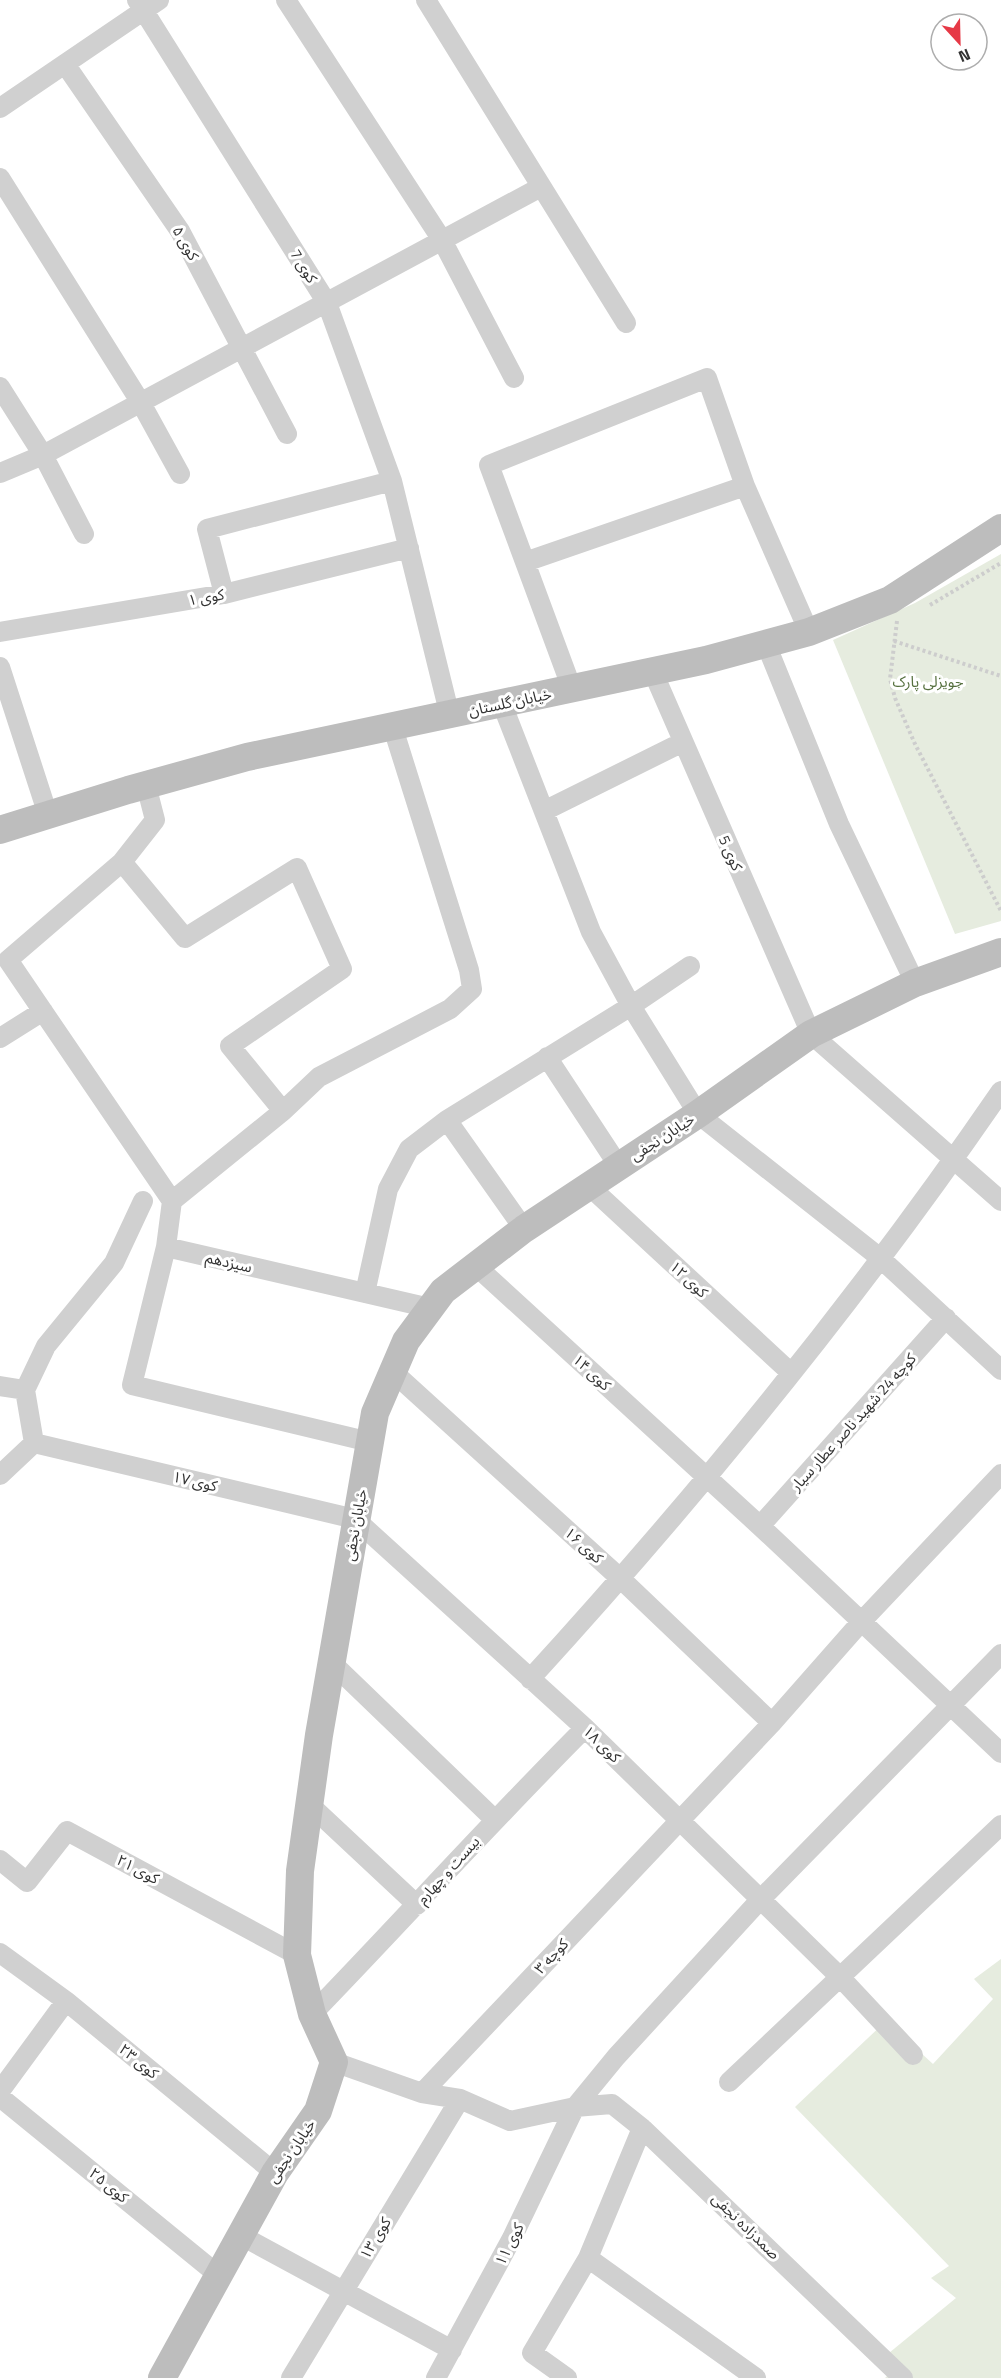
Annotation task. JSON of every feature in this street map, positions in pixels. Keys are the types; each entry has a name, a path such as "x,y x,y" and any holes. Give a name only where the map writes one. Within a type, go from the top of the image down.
{"street":[{"path":"286,0 442,240 514,378"},
{"path":"426,0 626,323"},
{"path":"0,108 65,64 147,3"},
{"name":"کوی 7","path":"147,3 327,303 392,481 409,548"},
{"name":"کوی ۵","path":"65,64 180,231 244,347 287,434"},
{"path":"0,178 141,403 180,474"},
{"path":"0,473 43,455 541,187"},
{"path":"572,689 489,465 706,378 745,486 809,632"},
{"path":"0,387 43,455 84,534"},
{"path":"224,594 207,529 392,481"},
{"path":"525,562 745,486"},
{"name":"خیابان گلستان","path":"0,830 247,757 653,672 809,632 890,600 1001,528"},
{"path":"409,548 450,716"},
{"name":"کوی ۱","path":"0,632 224,594 409,548"},
{"path":"766,644 839,824 915,983"},
{"path":"0,667 48,815"},
{"name":"کوی 5","path":"653,672 811,1034"},
{"path":"502,704 546,810 591,932 631,1006 698,1114 879,1257 1001,1370"},
{"path":"172,1201 283,1111 319,1077 450,1009 472,989 469,970 393,728"},
{"path":"546,810 683,742"},
{"path":"146,785 155,820 122,862 8,960 172,1201 166,1247 132,1385 370,1442"},
{"path":"122,862 185,938 297,868 342,969 230,1046 283,1111"},
{"name":"خیابان نجفی","path":"162,2378 218,2274 242,2236 274,2173 318,2111 334,2062 312,2014 297,1955 300,1871 355,1520 375,1413 406,1341 443,1291 524,1229 698,1114 811,1034 915,983 1001,952"},
{"path":"365,1293 388,1189 409,1149 447,1119 631,1006 690,966"},
{"path":"0,1038 43,1011"},
{"path":"811,1034 1001,1201"},
{"path":"547,1057 618,1165"},
{"path":"530,1679 621,1579 707,1478 954,1160 1001,1091"},
{"path":"447,1119 524,1229"},
{"name":"کوی ۱۲","path":"588,1185 790,1372"},
{"path":"0,1474 34,1443 26,1390 46,1346 114,1263 142,1200"},
{"name":"سیزدهم","path":"166,1247 430,1308"},
{"name":"کوی ۱۴","path":"476,1266 760,1526 1001,1753"},
{"name":"کوچه 24 شهید ناصر عطار سیار","path":"760,1526 946,1318"},
{"name":"کوی ۱۶","path":"393,1372 621,1579 772,1723"},
{"path":"0,1386 26,1390"},
{"name":"کوی ۱۷","path":"34,1443 355,1520"},
{"name":"کوچه ۳","path":"422,2093 772,1723 861,1622 1001,1474"},
{"name":"کوی ۱۸","path":"355,1520 585,1728 680,1818 759,1900 841,1978 913,2055"},
{"name":"کوی ۱۱","path":"436,2378 512,2238 575,2107 616,2056 759,1900 952,1707 1001,1654"},
{"path":"332,1662 494,1819"},
{"name":"بیست و چهارم","path":"312,2014 417,1905 494,1819 585,1728"},
{"path":"309,1804 417,1905"},
{"path":"729,2082 1001,1825"},
{"name":"کوی ۲۱","path":"0,1860 27,1882 67,1830 297,1955"},
{"name":"کوی ۲۳","path":"0,1953 66,2001 274,2173"},
{"path":"0,2091 66,2001"},
{"name":"صمدزاده نجفی","path":"334,2062 422,2093 460,2099 510,2121 575,2107 612,2104 642,2128 903,2378"},
{"name":"کوی ۲۵","path":"0,2097 218,2274"},
{"name":"کوی ۱۳","path":"291,2378 460,2099"},
{"path":"567,2378 532,2353 588,2258 642,2128"},
{"path":"242,2236 452,2350"},
{"path":"588,2258 756,2378"}],"path":[{"path":"921,610 1001,563"},
{"path":"905,617 897,620 894,640 891,679 895,698 915,744 1001,911"},
{"path":"894,640 1001,676"}],"green space":[{"name":"جویزلی پارک","path":"1001,554 1001,921 955,934 833,640 915,603"},
{"path":"1001,1959 1001,2378 885,2378 899,2365 889,2353 956,2298 931,2278 949,2266 795,2107 886,2021 933,2064 993,1999 974,1979"}]}
